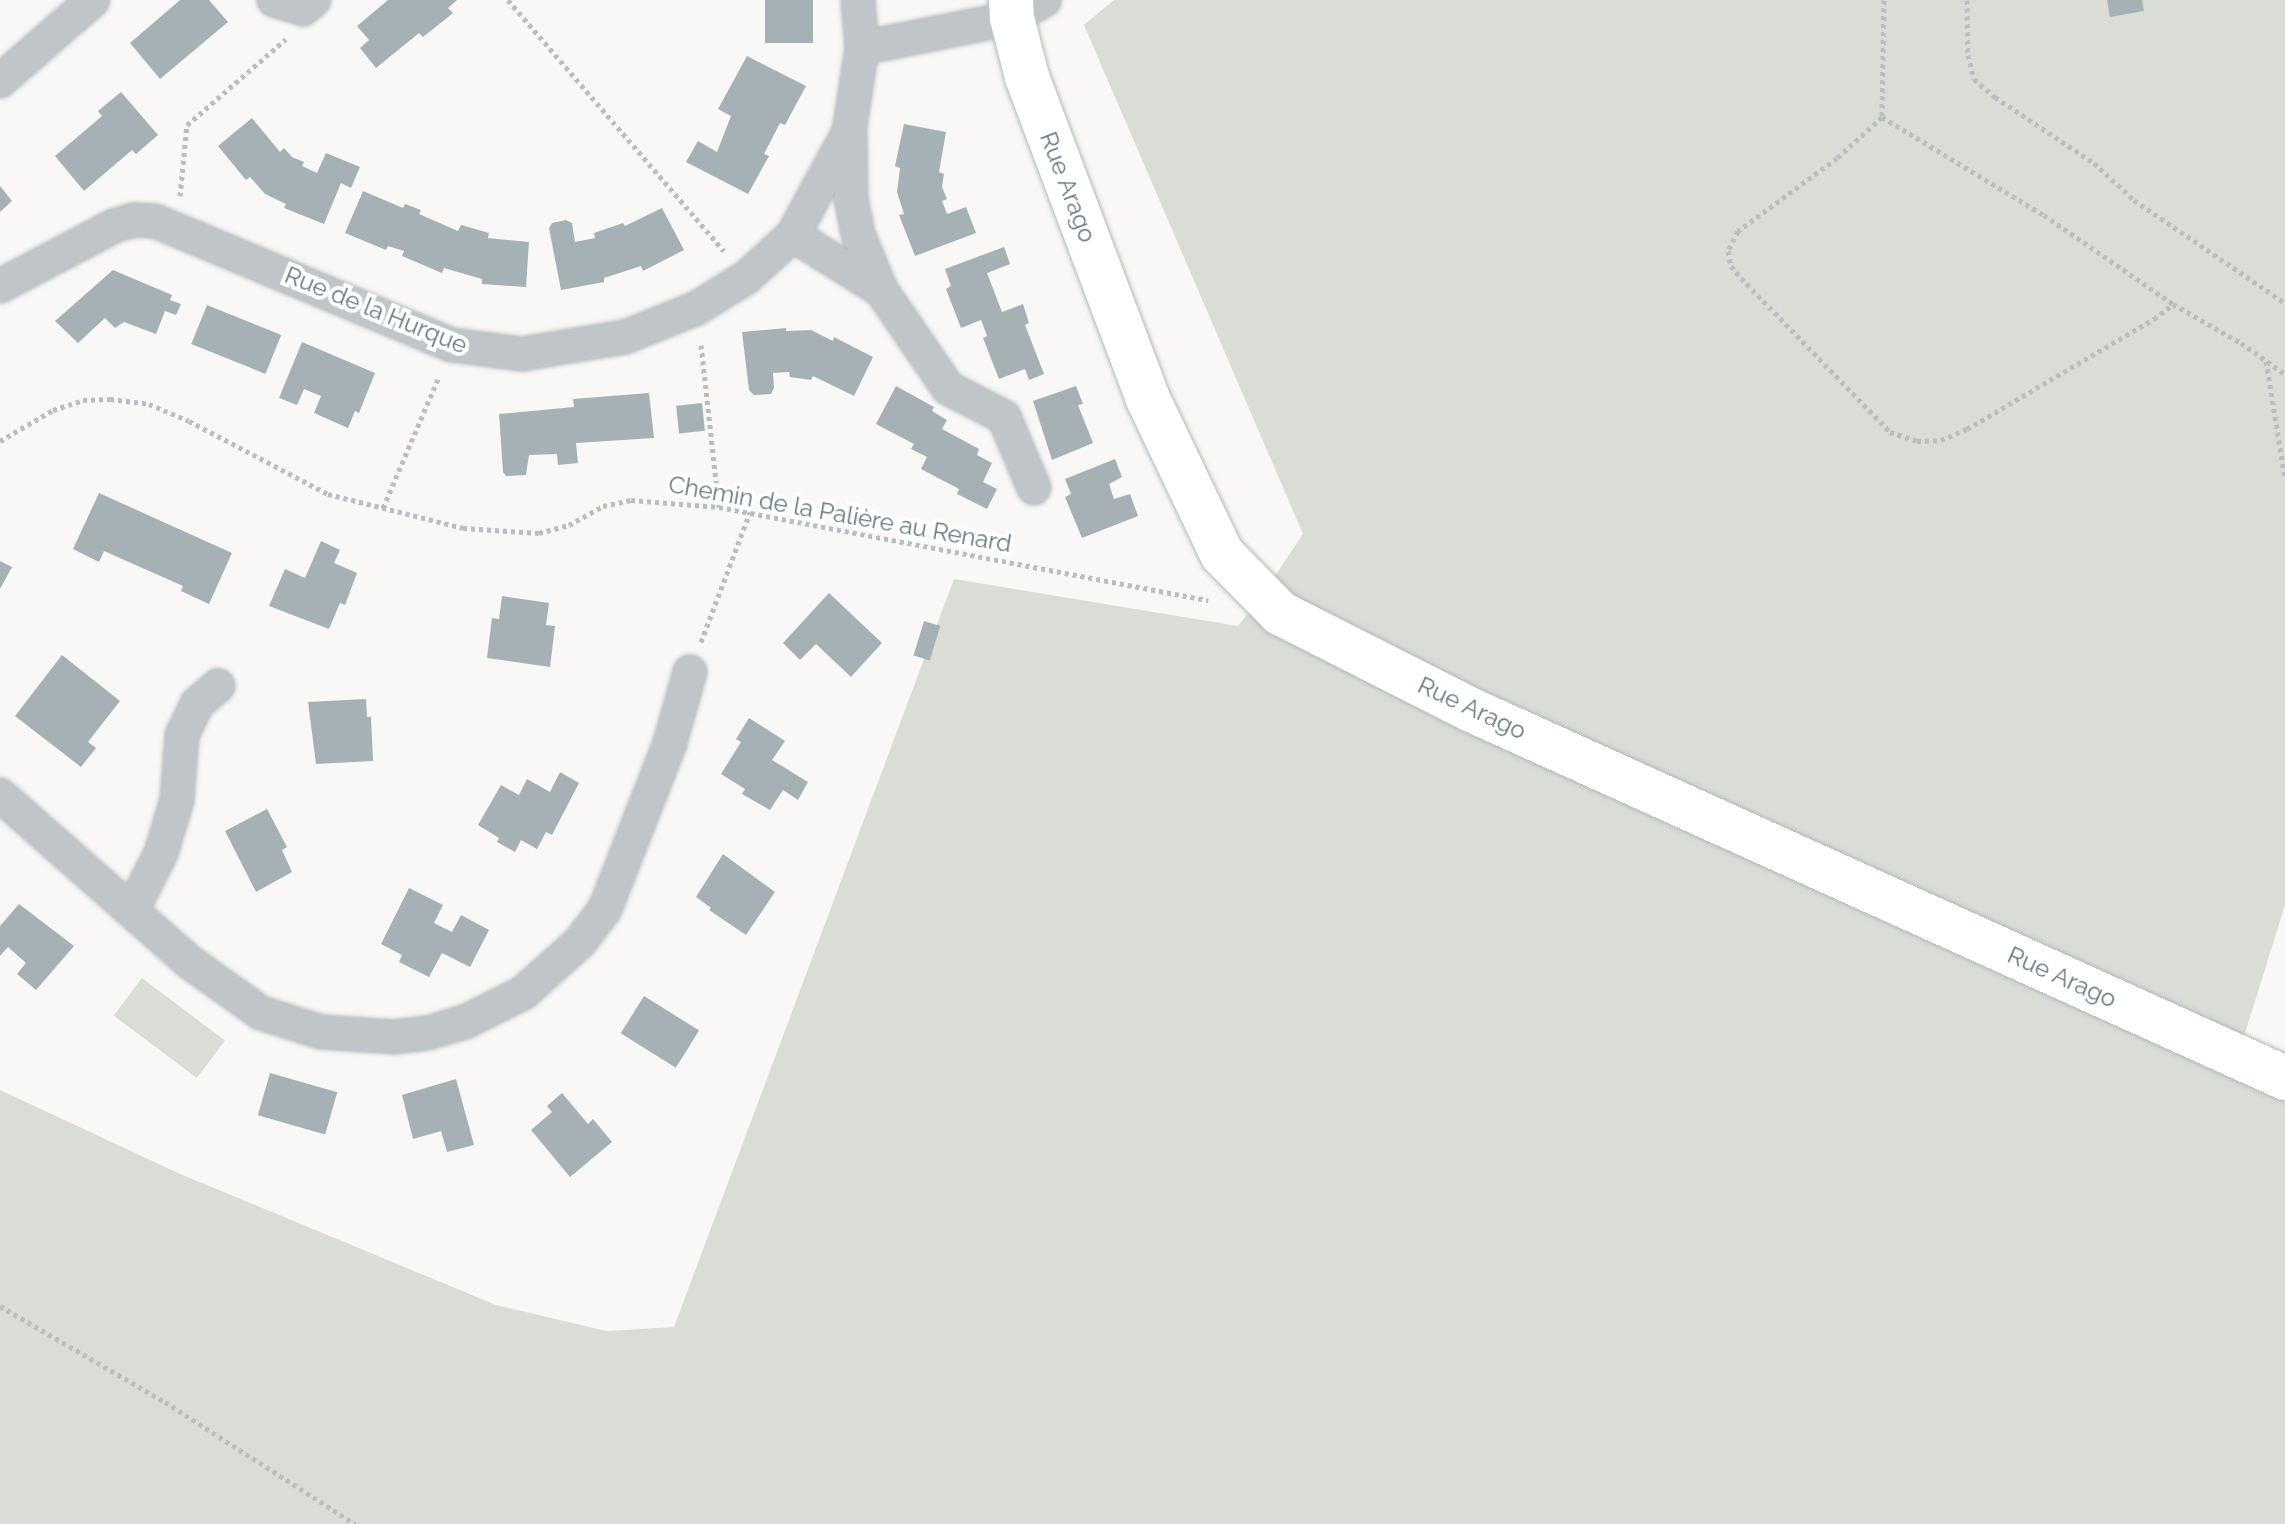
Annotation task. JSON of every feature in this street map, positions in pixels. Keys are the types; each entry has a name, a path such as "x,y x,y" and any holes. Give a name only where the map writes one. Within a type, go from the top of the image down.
{"main road":[{"name":"Rue Arago","path":"1022,6 1027,77 1148,399 1222,554 1280,613 1469,709 2285,1078"}],"street":[{"path":"0,81 93,0"},
{"name":"Rue de la Hurque","path":"858,0 862,48 849,132 851,198 858,234 881,290 948,388 1004,417 1034,488"},
{"path":"862,48 1022,6"},
{"name":"Rue de la Hurque","path":"0,286 114,226 134,220 177,229 452,345 522,354 586,346 625,337 697,308 747,277 793,235 849,132"},
{"name":"Rue de la Hurque","path":"793,235 881,290"},
{"path":"0,795 231,995 261,1013 321,1032 395,1037 428,1033 465,1022 523,993 580,942 605,909 670,743 690,672"},
{"path":"132,910 161,853 177,800 182,735 197,704 218,686"}],"path":[{"path":"508,0 747,277"},
{"path":"1884,0 1882,117 1837,158 1738,231 1728,251 1731,266 1741,278 1890,432 1917,441 1941,440 1967,429 2154,319 2173,304"},
{"path":"1967,0 1968,55 1974,79 1995,97 2094,163 2134,200 2285,303"},
{"path":"177,229 187,125 293,33 297,3"},
{"path":"1882,117 2044,215 2173,304 2285,374"},
{"path":"697,308 719,507"},
{"path":"383,508 452,345"},
{"path":"2266,360 2285,478"},
{"name":"Chemin de la Palière au Renard","path":"0,441 53,410 83,400 110,399 149,404 203,428 328,494 463,528 539,533 569,525 603,506 631,500 719,507 1218,602"},
{"path":"690,672 750,512"},
{"path":"0,1306 165,1402 355,1524"}],"shaded area":[{"path":"1114,0 2285,0 2285,905 2238,1056 2285,1078 2285,1524 0,1524 0,1090 178,1173 496,1305 606,1331 674,1327 954,579 1238,626 1258,601 1303,534 1084,25"},
{"path":"142,978 225,1041 197,1078 114,1016"}],"building":[{"path":"180,0 209,0 228,22 160,79 130,43"},
{"path":"388,0 457,0 448,8 453,13 423,37 419,33 376,68 360,48 369,40 357,26"},
{"path":"765,0 813,0 813,43 765,43"},
{"path":"2107,0 2142,0 2144,11 2110,17"},
{"path":"747,56 806,86 785,125 780,123 764,154 769,156 748,194 686,162 698,141 717,152 731,116 718,109"},
{"path":"121,92 158,135 136,154 132,150 84,191 55,156 102,116 98,111"},
{"path":"252,118 280,152 284,148 292,157 304,162 302,166 317,173 326,153 360,167 351,188 341,183 324,224 284,208 286,204 265,194 250,177 246,180 218,146"},
{"path":"904,124 946,132 939,172 944,174 942,187 947,199 942,201 947,214 966,207 976,233 915,256 899,215 904,214 897,192 900,168 895,166"},
{"path":"0,186 12,201 0,212"},
{"path":"363,191 403,208 405,204 421,210 419,214 458,231 461,225 489,233 488,238 529,242 526,287 482,284 482,279 444,268 442,273 402,256 404,251 388,246 386,250 345,233"},
{"path":"662,208 684,250 643,271 641,266 604,278 604,282 561,290 549,228 552,223 566,220 572,223 575,242 595,238 594,233 623,223 625,226"},
{"path":"1004,247 1010,264 987,273 1002,312 1023,304 1029,323 1025,325 1044,374 1029,380 1025,369 999,379 983,338 987,336 981,320 961,328 946,289 951,286 945,269"},
{"path":"113,270 172,295 170,300 181,304 176,315 165,311 156,334 124,322 115,328 105,318 78,343 55,321"},
{"path":"207,305 281,335 265,374 191,344"},
{"path":"786,328 786,331 811,330 833,341 834,337 873,357 854,396 813,376 811,380 790,377 789,372 773,373 774,388 771,394 754,395 749,390 742,332"},
{"path":"302,342 375,373 359,413 355,411 348,428 314,413 321,396 304,389 297,405 279,398"},
{"path":"896,386 934,407 932,411 947,420 942,429 979,449 977,455 992,463 983,482 997,489 987,509 957,494 959,489 921,469 927,457 911,449 914,444 876,424"},
{"path":"1076,386 1083,404 1078,405 1093,443 1052,460 1033,401"},
{"path":"649,393 654,438 576,443 578,463 558,465 557,454 529,455 526,475 506,476 503,472 499,414 574,407 573,399"},
{"path":"702,403 705,431 679,434 676,406"},
{"path":"1115,459 1122,477 1109,484 1114,499 1130,494 1138,516 1082,538 1065,497 1071,494 1065,479"},
{"path":"99,493 232,553 209,604 181,591 183,586 104,551 99,562 73,549"},
{"path":"321,541 340,550 334,563 357,573 345,605 340,603 329,629 269,606 285,569 305,578"},
{"path":"0,561 12,567 0,589"},
{"path":"829,593 882,643 851,677 816,644 800,660 783,643"},
{"path":"502,596 549,603 546,625 555,626 550,667 487,658 492,618 499,619"},
{"path":"924,621 940,626 930,660 913,655"},
{"path":"62,655 120,701 88,742 96,748 81,767 15,716"},
{"path":"366,699 367,717 371,717 373,761 316,764 308,702"},
{"path":"749,718 785,741 772,760 808,782 798,800 783,790 770,810 742,794 745,789 721,774 741,742 736,739"},
{"path":"560,772 579,783 552,835 546,832 537,849 521,840 515,852 497,842 499,838 478,825 501,785 519,795 527,779 550,792"},
{"path":"267,809 287,847 282,850 292,872 256,892 225,831"},
{"path":"723,854 775,892 746,935 709,910 711,908 696,897"},
{"path":"409,888 443,905 434,923 452,932 461,915 489,930 470,967 442,953 429,977 399,962 402,955 381,944"},
{"path":"19,904 74,946 36,990 17,974 26,963 8,947 0,956 0,926"},
{"path":"644,996 699,1030 676,1068 621,1033"},
{"path":"270,1073 337,1092 325,1135 258,1115"},
{"path":"456,1079 474,1145 447,1152 441,1131 413,1139 402,1095"},
{"path":"562,1093 588,1124 593,1119 612,1142 570,1177 531,1130 552,1112 547,1106"}]}
